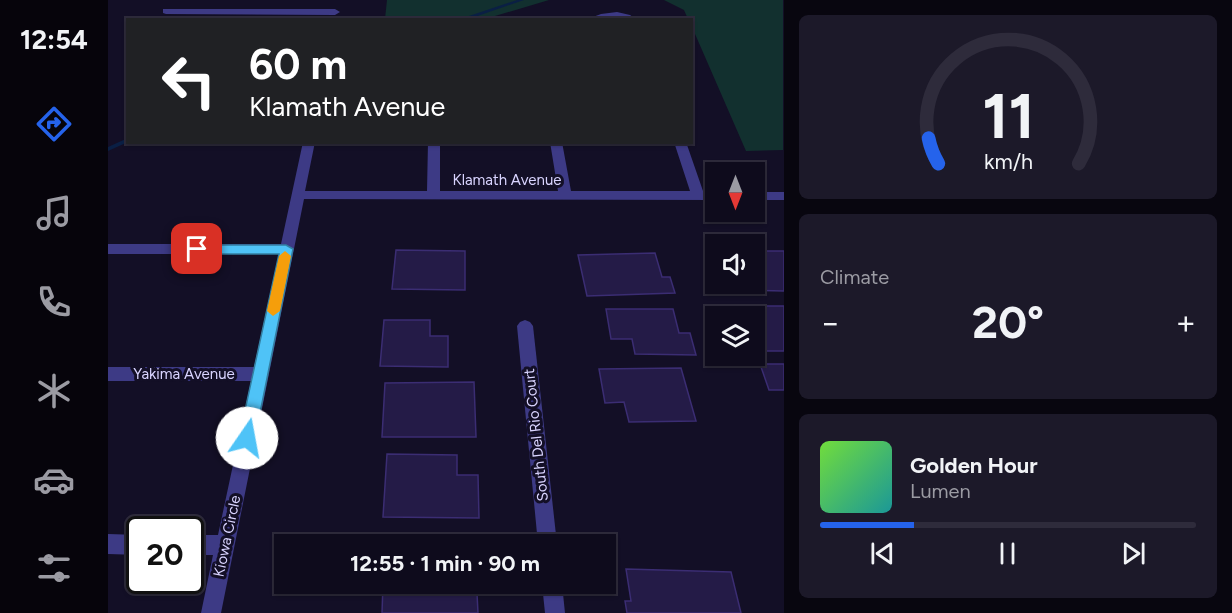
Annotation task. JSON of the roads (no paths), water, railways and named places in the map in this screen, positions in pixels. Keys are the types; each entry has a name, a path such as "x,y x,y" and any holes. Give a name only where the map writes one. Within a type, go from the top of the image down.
{"street":[{"path":"172,0 164,15 334,16 338,0"},
{"path":"596,18 608,14 630,18"},
{"name":"Kiowa Circle","path":"211,613 309,144"},
{"path":"433,196 434,144"},
{"path":"556,144 565,196"},
{"path":"681,144 698,196"},
{"name":"Klamath Avenue","path":"298,195 705,196"},
{"path":"765,196 783,196"},
{"path":"108,249 286,249"},
{"name":"South Del Rio Court","path":"525,326 547,534"},
{"name":"Yakima Avenue","path":"108,374 260,374"},
{"path":"108,544 126,545"},
{"path":"204,545 225,545"},
{"path":"553,594 555,613"}],"waterway":[{"path":"465,18 522,0"},
{"path":"108,149 126,141"}]}
